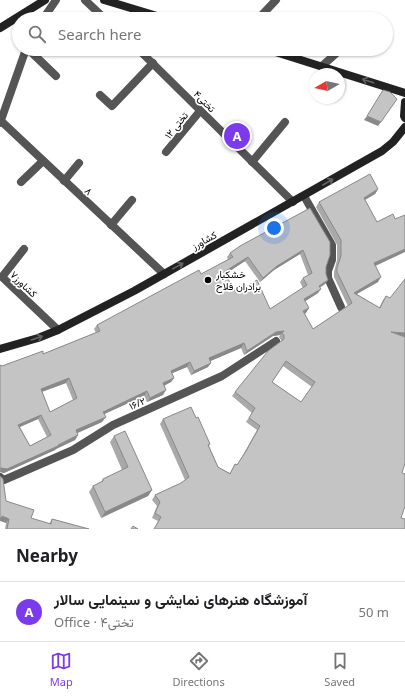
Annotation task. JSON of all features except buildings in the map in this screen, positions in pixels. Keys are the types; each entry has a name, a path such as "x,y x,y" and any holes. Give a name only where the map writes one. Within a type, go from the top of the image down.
{"street":[{"path":"26,12 45,0"},
{"path":"48,12 56,0"},
{"path":"85,0 98,12"},
{"path":"104,0 144,12"},
{"path":"265,12 276,0"},
{"path":"0,28 12,21"},
{"path":"0,122 25,56"},
{"path":"35,56 56,76"},
{"name":"تختی۴","path":"146,56 293,202"},
{"path":"289,56 405,93"},
{"path":"322,66 333,56"},
{"path":"100,95 112,106 153,63"},
{"path":"405,102 405,118"},
{"name":"۱۲ تختی","path":"166,152 200,111"},
{"name":"۸","path":"0,122 164,274"},
{"path":"252,162 285,122"},
{"name":"کشاورز","path":"0,349 38,338 58,330 134,291 382,151 393,142 405,127"},
{"path":"21,182 43,161"},
{"path":"64,181 79,163"},
{"path":"304,196 332,245 332,260 328,271 328,278 341,307"},
{"path":"110,225 132,200"},
{"name":"۷کشاورز","path":"24,249 2,277 58,330"},
{"name":"۱۶/۲","path":"2,479 73,450 113,425 222,376 276,341"}],"place":[{"name":"آموزشگاه هنرهای نمایشی و سینمایی سالار","path":"237,136"},
{"name":"خشکبار برادران فلاح","path":"208,280"}]}
